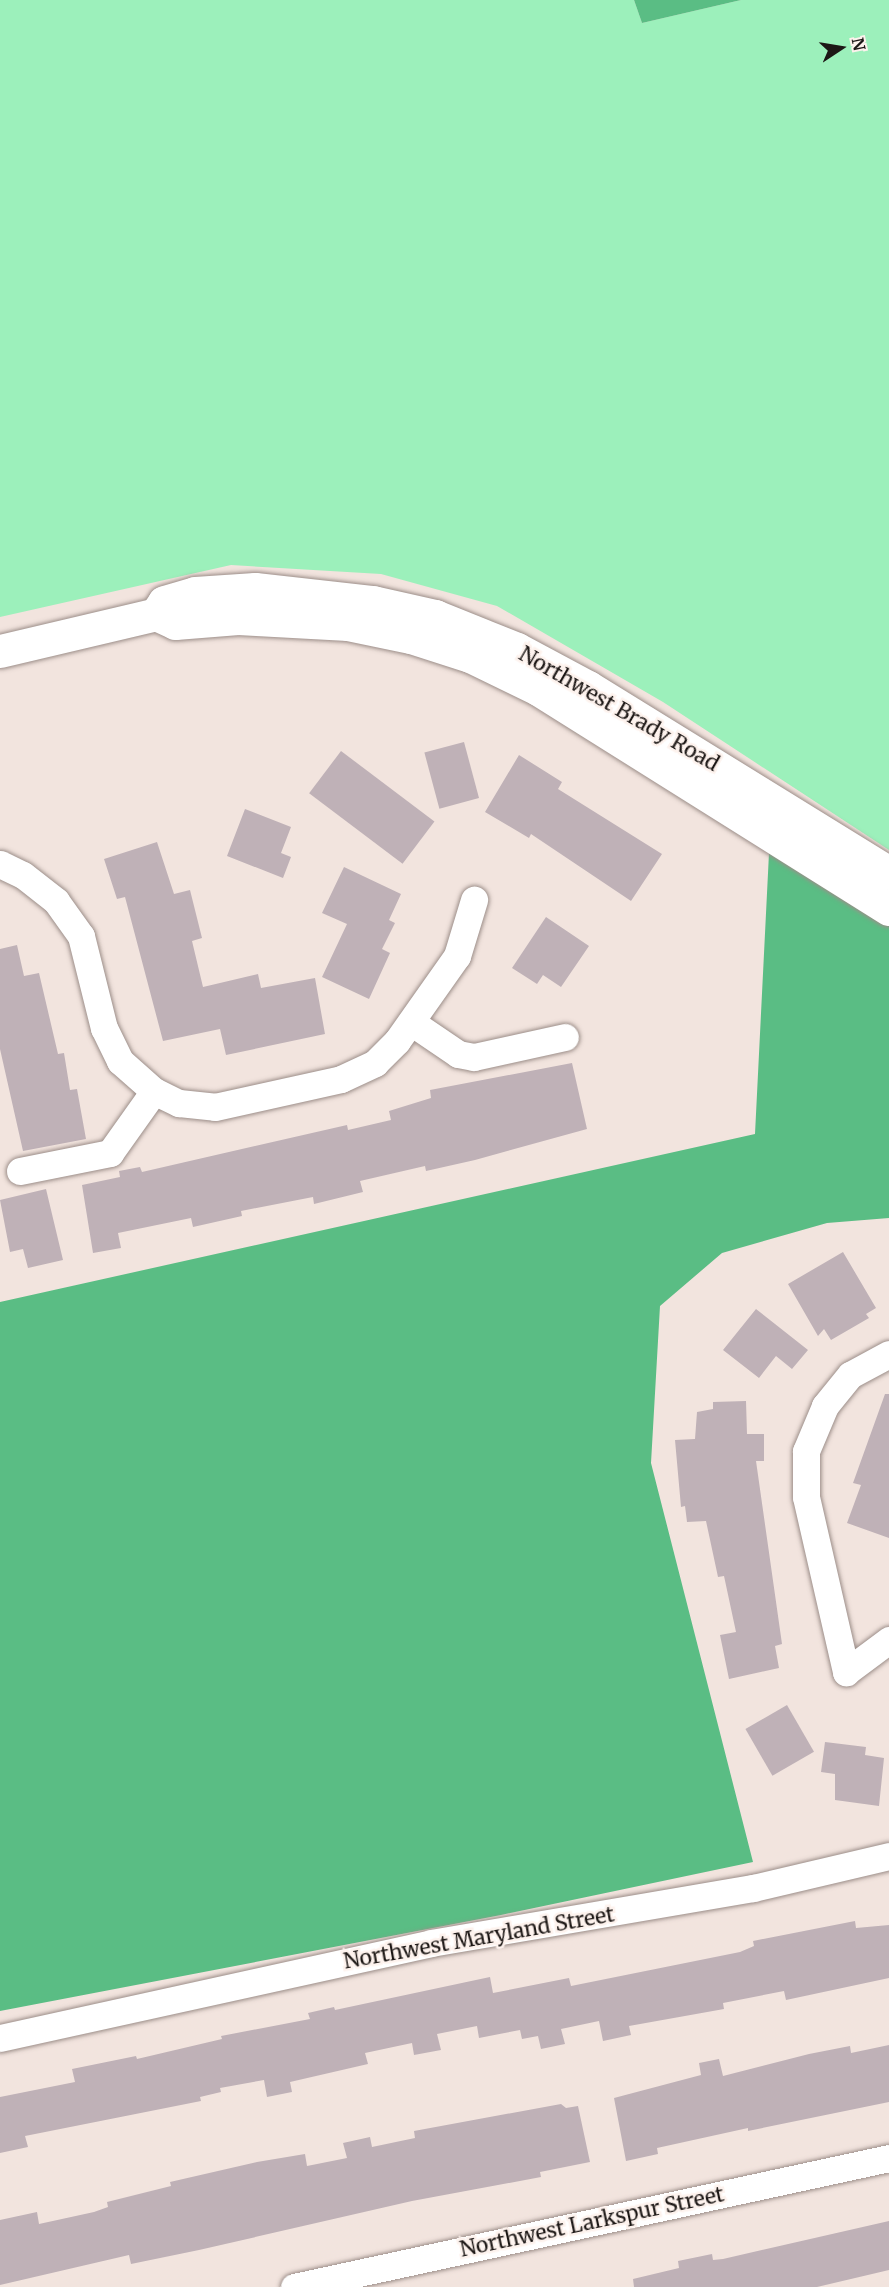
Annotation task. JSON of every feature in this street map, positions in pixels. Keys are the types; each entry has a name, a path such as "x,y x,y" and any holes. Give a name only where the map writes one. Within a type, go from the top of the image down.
{"main road":[{"name":"Northwest Brady Road","path":"156,614 164,602 195,593 255,589 373,602 435,616 517,649 588,687 889,873"},
{"name":"Northwest Brady Road","path":"0,651 156,614 174,623 238,618 348,624 411,637 470,656 538,689 889,909"}],"street":[{"path":"0,864 23,875 56,901 81,936 104,1028 120,1061 154,1091 179,1103 215,1107 340,1079 375,1063 411,1022 457,956 474,900"},
{"path":"411,1022 458,1054 474,1057 565,1036"},
{"path":"20,1171 110,1153 154,1091"},
{"path":"889,1354 850,1375 825,1406 806,1451 806,1497 846,1671 889,1640"},
{"name":"Northwest Maryland Street","path":"0,2038 431,1943 591,1918 753,1888 889,1856"},
{"name":"Northwest Larkspur Street","path":"294,2287 889,2158"}],"green space":[{"path":"0,0 634,0 642,23 741,0 889,0 889,850 663,702 497,606 381,574 231,565 0,617"},
{"path":"634,0 741,0 642,23"},
{"path":"769,853 889,923 889,1218 827,1223 722,1253 660,1306 651,1463 753,1862 501,1915 0,2011 0,1302 755,1134"}],"building":[{"path":"464,742 479,798 439,809 424,753"},
{"path":"341,751 434,821 403,864 309,793"},
{"path":"519,755 562,782 558,789 662,854 631,901 531,834 529,838 485,812"},
{"path":"245,809 291,827 281,853 291,857 283,878 227,856"},
{"path":"157,842 174,894 190,890 202,938 192,941 203,987 258,974 261,988 315,978 325,1034 226,1055 220,1029 163,1041 125,897 117,899 104,859"},
{"path":"344,867 401,894 389,920 395,923 382,949 390,953 369,999 322,977 347,924 322,913"},
{"path":"546,917 589,946 561,987 543,975 537,984 512,968"},
{"path":"17,945 24,976 39,973 58,1054 64,1053 70,1090 77,1089 86,1139 23,1151 0,1049 0,949"},
{"path":"572,1063 587,1129 475,1160 426,1171 425,1166 360,1181 363,1192 314,1204 313,1197 241,1211 242,1216 193,1227 191,1218 118,1233 121,1248 93,1253 82,1185 120,1177 119,1171 140,1167 142,1172 347,1125 348,1130 391,1120 389,1111 431,1098 430,1090"},
{"path":"46,1189 63,1260 28,1268 23,1249 10,1252 0,1200"},
{"path":"843,1252 876,1308 866,1314 869,1318 831,1340 824,1329 818,1336 788,1284"},
{"path":"756,1309 808,1350 792,1369 776,1356 759,1378 723,1350"},
{"path":"885,1394 889,1394 889,1538 847,1523 861,1485 853,1483"},
{"path":"746,1401 747,1434 764,1434 764,1461 756,1461 782,1644 775,1646 779,1668 729,1679 720,1635 736,1632 724,1576 718,1577 706,1521 687,1522 685,1506 681,1507 675,1440 695,1439 697,1412 713,1409 713,1402"},
{"path":"787,1705 814,1752 772,1776 745,1729"},
{"path":"825,1742 866,1747 865,1755 884,1758 879,1806 835,1800 835,1774 821,1772"},
{"path":"855,1921 856,1928 889,1925 889,1978 786,2000 784,1991 723,2003 724,2009 629,2026 631,2035 603,2041 599,2021 561,2029 565,2044 541,2049 538,2036 522,2039 520,2030 479,2038 477,2026 437,2034 441,2050 414,2055 412,2043 365,2053 368,2064 290,2082 292,2092 267,2097 264,2080 220,2088 221,2092 200,2097 201,2101 25,2136 28,2147 0,2153 0,2097 75,2082 72,2069 136,2056 137,2059 222,2039 221,2036 310,2019 308,2013 334,2007 335,2010 490,1977 493,1993 569,1978 571,1986 740,1952 754,1946 753,1941"},
{"path":"889,2045 889,2102 748,2131 748,2128 657,2148 658,2154 626,2161 614,2098 701,2075 699,2063 719,2059 723,2076 850,2046 851,2053"},
{"path":"561,2104 566,2108 578,2106 590,2162 540,2172 541,2177 412,2201 199,2250 131,2264 129,2255 0,2285 0,2220 37,2212 39,2224 94,2212 108,2207 107,2202 171,2186 170,2182 257,2162 305,2154 307,2166 347,2158 343,2143 370,2137 372,2147 415,2138 414,2131"},
{"path":"889,2221 889,2270 817,2287 634,2287 633,2279 679,2268 678,2261 712,2254 713,2260 723,2259"}]}
